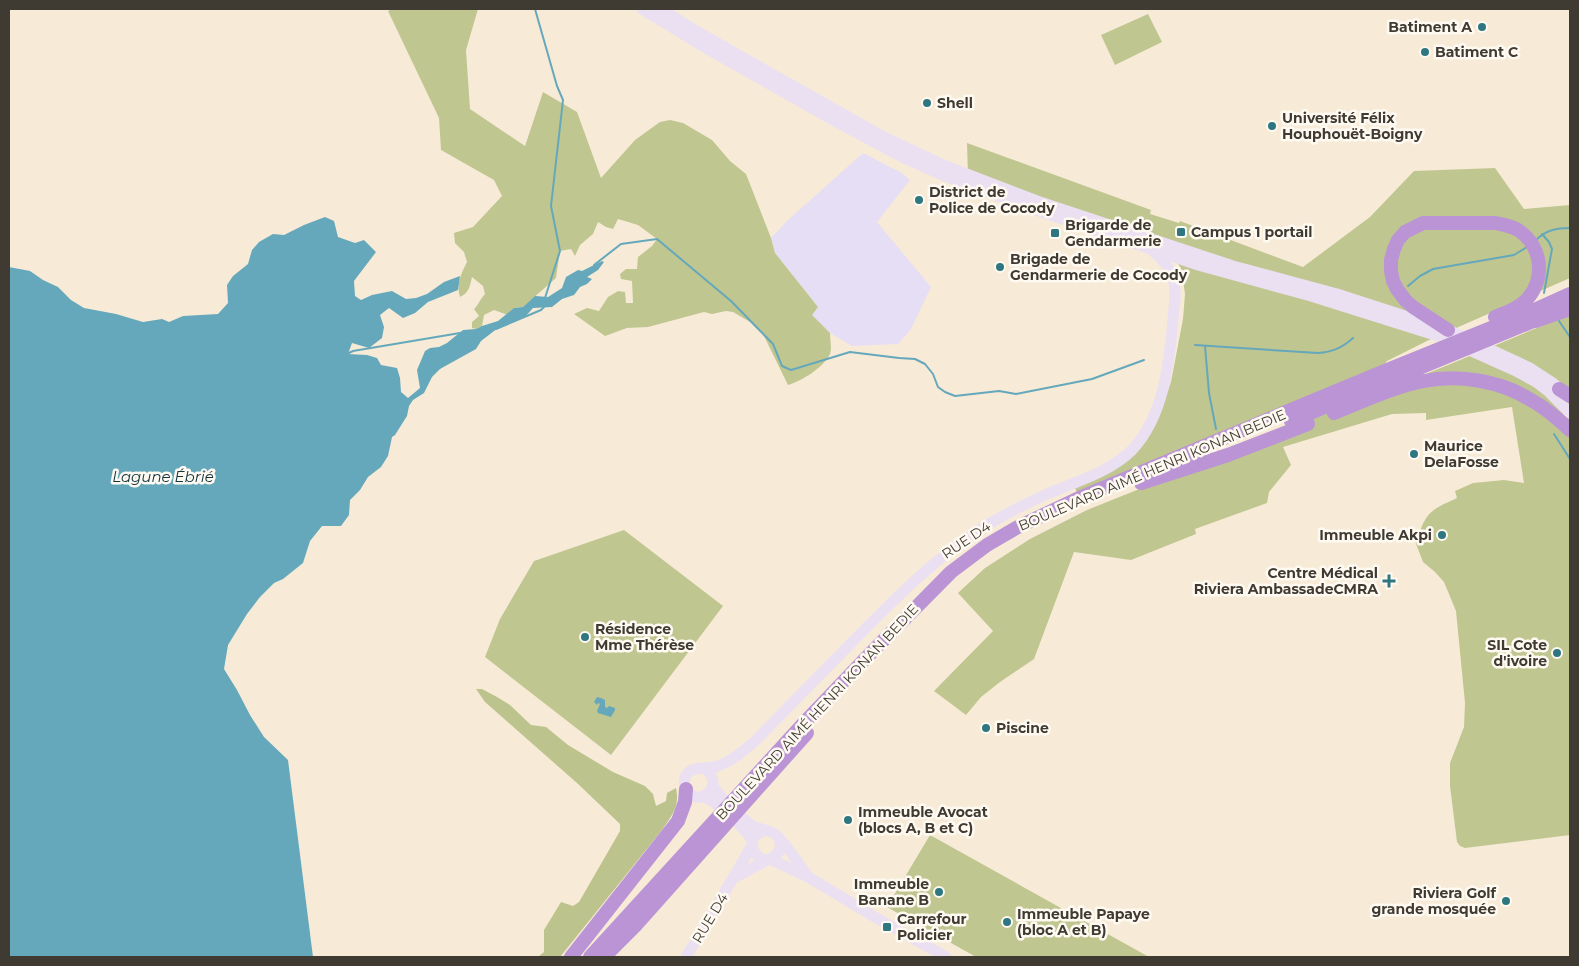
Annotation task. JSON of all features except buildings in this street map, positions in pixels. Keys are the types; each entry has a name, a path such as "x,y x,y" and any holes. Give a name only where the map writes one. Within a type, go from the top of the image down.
{"highway":[{"path":"1380,372 1391,363 1510,311 1522,303 1532,293 1538,280 1540,267 1538,258 1523,234 1516,229 1496,223 1432,222 1423,223 1405,232 1398,240 1390,260 1393,281 1406,301 1443,333"},
{"name":"BOULEVARD AIMÉ HENRI KONAN BEDIE","path":"590,957 865,659 951,572 988,545 1016,528 1062,505 1570,294"},
{"name":"BOULEVARD AIMÉ HENRI KONAN BEDIE","path":"604,957 635,926 811,729 925,609 957,578 992,551 1020,534 1066,513 1526,324 1570,304"},
{"path":"1526,324 1570,309"},
{"path":"1141,483 1228,455 1390,391 1425,381 1459,379 1490,384 1509,390 1531,399 1570,430"},
{"path":"571,957 678,821 685,802 686,789"}],"main road":[{"path":"642,9 719,56 842,125 902,157 940,174 979,190 1198,265 1443,333 1536,382 1550,392 1570,413"},
{"path":"661,9 704,36 882,136 943,165 1037,201 1233,266 1337,294 1501,353 1536,371 1567,395"},
{"name":"RUE D4","path":"686,789 684,781 687,774 693,769 719,766 734,758 754,742 911,582 940,558 978,530 1010,512 1118,462 1142,438 1155,413 1163,386 1171,344 1175,287 1168,267 1149,248"},
{"path":"705,769 712,778 712,795"},
{"path":"686,789 695,796 712,795 748,828 772,832 810,878"},
{"path":"748,828 755,854 762,859 776,856 780,848 779,839"},
{"path":"752,843 755,836 763,831"},
{"name":"RUE D4","path":"686,957 734,878 752,843"},
{"path":"769,859 810,878 946,957"},
{"name":"RUE D4","path":"734,878 769,859"}],"shaded area":[{"path":"863,153 900,172 910,180 877,222 931,287 911,329 898,344 852,346 830,333 811,315 818,307 775,253 771,238 788,220"}],"green space":[{"path":"393,9 478,9 466,50 470,109 525,146 543,92 577,112 601,178 635,140 660,122 670,120 683,123 712,140 730,161 746,174 775,253 818,307 812,315 830,333 831,352 823,364 812,373 788,385 763,334 750,322 733,312 726,311 712,314 704,312 648,327 627,328 605,336 574,314 587,308 599,311 608,297 618,291 625,292 626,303 633,303 632,281 621,279 620,274 626,269 637,269 638,257 652,246 657,239 638,225 618,219 613,229 598,222 593,234 580,245 575,256 571,249 560,251 556,278 523,307 514,308 508,315 494,310 484,315 482,326 476,329 472,328 472,322 479,316 474,309 485,294 483,286 472,277 467,291 460,297 459,283 467,262 464,252 455,243 454,233 473,227 502,196 494,180 441,150 439,118 388,11"},
{"path":"1148,14 1162,42 1115,65 1101,35"},
{"path":"967,143 1151,210 1150,214 1179,223 1180,221 1303,267 1370,217 1414,171 1495,168 1524,209 1570,205 1570,278 1429,340 1387,361 1382,368 1078,495 1075,488 1115,468 1162,407 1171,382 1183,319 1185,294 1181,268 1173,257 968,176"},
{"path":"1570,314 1570,835 1465,848 1457,842 1450,786 1450,763 1464,727 1465,703 1456,611 1444,582 1423,562 1413,536 1419,535 1425,520 1433,511 1457,498 1455,491 1473,483 1504,480 1524,483 1512,407 1426,420 1426,413 1392,414 1283,447 1291,465 1269,492 1267,503 1195,529 1196,534 1131,560 1074,552 1034,659 981,697 966,715 934,691 993,631 958,593 985,568 1030,539 1087,510"},
{"path":"624,530 723,606 611,755 485,657 500,619 534,561"},
{"path":"476,689 482,689 510,705 531,725 546,727 568,745 613,772 645,786 653,794 656,806 666,801 667,793 676,788 676,806 662,830 560,957 538,957 544,952 544,930 561,902 573,906 579,902 620,831 620,824 577,783 485,702"},
{"path":"930,835 1149,957 976,957 887,907"}],"water":[{"name":"Lagune Ébrié","path":"325,217 334,221 338,237 355,243 364,240 376,252 354,281 355,296 361,300 372,295 392,291 406,299 416,298 427,294 444,282 460,276 458,290 428,302 415,313 403,318 389,308 380,315 384,327 382,338 369,348 352,343 348,354 367,355 377,358 381,365 397,368 401,392 408,398 420,388 417,370 425,351 447,343 463,330 476,329 498,321 514,308 523,307 535,296 548,297 562,288 566,277 578,270 582,271 602,261 604,262 598,270 587,277 592,279 580,287 574,295 562,299 552,307 533,308 525,317 498,328 481,341 476,349 440,369 432,377 424,393 413,400 409,406 407,416 392,437 388,456 381,467 368,477 360,490 350,500 349,515 341,526 322,526 310,541 303,563 283,579 274,583 260,597 228,645 224,669 264,737 288,760 313,957 9,957 9,267 30,271 58,287 71,300 84,308 116,314 143,322 162,319 169,322 183,316 218,314 228,303 227,285 233,276 248,264 252,250 259,242 273,234 284,235"},
{"path":"597,697 605,700 605,707 615,708 611,717 598,713 600,704 598,703 597,705 594,702"}],"waterway":[{"path":"535,9 557,86 563,100 551,206 560,251 545,298"},
{"path":"1536,240 1552,230 1570,228"},
{"path":"1542,234 1552,249 1544,293"},
{"path":"594,265 621,244 657,239 731,301 773,344 782,366 791,370 850,352 915,359 925,364 933,374 938,387 955,396 999,391 1016,394 1092,379 1144,360"},
{"path":"1408,286 1420,276 1433,269 1514,255 1527,247"},
{"path":"496,329 544,307"},
{"path":"1559,321 1570,337"},
{"path":"345,355 353,351 460,333"},
{"path":"1195,345 1318,353 1337,349 1353,338"},
{"path":"1205,346 1209,393 1216,429"},
{"path":"1554,434 1570,459"}],"place":[{"name":"Batiment A","path":"1482,27"},
{"name":"Batiment C","path":"1425,52"},
{"name":"Shell","path":"927,103"},
{"name":"Université Félix Houphouët-Boigny","path":"1272,126"},
{"name":"District de Police de Cocody","path":"919,200"},
{"name":"Campus 1 portail","path":"1181,232"},
{"name":"Brigarde de Gendarmerie","path":"1055,233"},
{"name":"Brigade de Gendarmerie de Cocody","path":"1000,267"},
{"name":"Maurice DelaFosse","path":"1414,454"},
{"name":"Immeuble Akpi","path":"1442,535"},
{"name":"Centre Médical Riviera AmbassadeCMRA","path":"1389,581"},
{"name":"Résidence Mme Thérèse","path":"585,637"},
{"name":"SIL Cote d'ivoire","path":"1557,653"},
{"name":"Piscine","path":"986,728"},
{"name":"Immeuble Avocat (blocs A, B et C)","path":"848,820"},
{"name":"Immeuble Banane B","path":"939,892"},
{"name":"Riviera Golf grande mosquée","path":"1506,901"},
{"name":"Immeuble Papaye (bloc A et B)","path":"1007,922"},
{"name":"Carrefour Policier","path":"887,927"}]}
